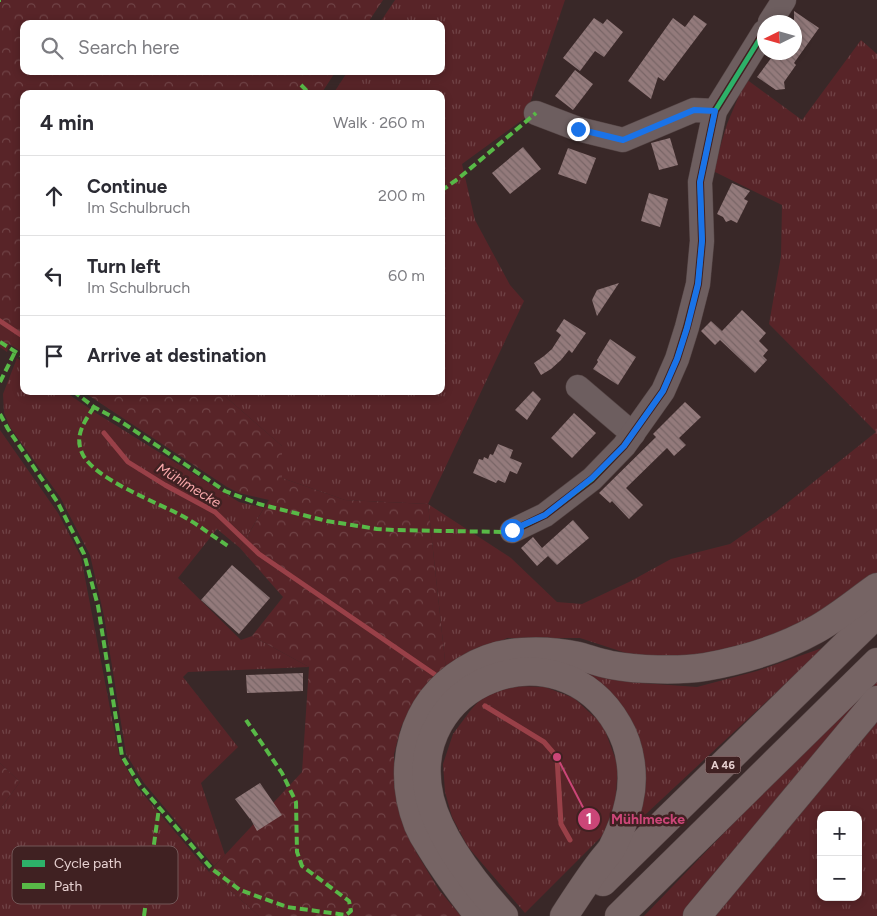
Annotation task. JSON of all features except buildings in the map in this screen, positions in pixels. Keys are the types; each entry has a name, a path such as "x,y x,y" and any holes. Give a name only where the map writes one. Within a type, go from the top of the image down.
{"highway":[{"path":"479,916 439,862 418,827 411,803 408,780 408,760 419,720 435,695 453,677 483,660 501,654 522,652 578,656 631,668 680,669 725,663 774,650 808,634 833,619 877,587"},
{"name":"A 46","path":"568,916 877,614"},
{"name":"A 46","path":"619,916 877,662"},
{"path":"504,916 483,892 442,830 430,798 427,782 428,762 430,744 436,730 458,700 475,686 488,680 521,672 541,672 561,677 582,686 599,699 614,718 623,734 630,758 632,781 630,802 619,833 611,849 564,916"},
{"path":"697,916 877,700"}],"street":[{"path":"774,15 784,0"},
{"path":"512,530 545,515 592,478 624,446 663,391 677,359 698,284 702,241 700,182 715,111 757,43"},
{"path":"536,113 578,129 623,140 694,110 715,111"},
{"path":"578,386 633,434"}],"green space":[{"path":"0,0 383,0 370,20 20,20 20,75 333,75 324,90 20,90 20,351 9,344 7,352 0,347"},
{"path":"395,0 565,0 525,118 462,164 475,220 510,285 524,301 428,504 345,500 282,478 282,446 224,395 445,395 445,90 336,90 345,75 445,75 445,20 382,20"},
{"path":"861,40 877,54 877,573 782,636 704,659 635,656 580,638 507,638 446,670 428,504 511,558 557,602 582,604 629,582 671,559 730,544 776,512 876,432 769,324 781,256 782,205 713,171 727,124 746,79 802,120"},
{"path":"17,358 20,360 20,395 70,395 239,502 264,508 240,548 217,529 178,578 241,640 252,636 309,667 188,672 183,677 238,747 201,783 225,855 214,866 144,783 126,754 104,616 90,555 60,497 10,427 4,413 3,394"},
{"path":"88,395 224,395 282,446 282,478 345,500 428,504 446,670 428,682 401,727 394,754 394,783 402,815 416,852 439,890 461,916 259,916 209,872 302,772 309,667 252,636 283,597 240,548 269,500 239,493 227,487"},
{"path":"0,430 58,513 81,557 119,755 137,787 209,872 259,916 0,916 0,809 20,782 0,763"},
{"path":"825,647 632,827 641,752 619,702 575,669 641,683 697,687 757,671"},
{"path":"877,678 877,687 688,916 644,916 748,808"},
{"path":"517,686 545,687 574,698 603,725 618,766 615,806 602,836 525,913 468,847 452,817 445,792 443,764 453,734 485,694"},
{"path":"877,721 877,916 711,916 722,900"},
{"path":"0,763 20,782 0,809"}],"waterway":[{"name":"Mühlmecke","path":"0,321 20,334"},
{"name":"Mühlmecke","path":"104,433 128,462 165,485 215,512 259,554 437,676"},
{"name":"Mühlmecke","path":"485,706 544,742 557,757 561,824 570,840"}],"marked path":[{"path":"301,85 306,90"},
{"path":"445,188 536,113"},
{"path":"0,342 20,354"},
{"path":"0,382 15,352"},
{"path":"78,395 225,491 259,504 327,521 377,529 512,531"},
{"path":"94,407 82,428 79,440 82,453 89,463 113,481 186,518 228,546"},
{"path":"0,414 58,503 84,554 98,606 122,756 139,784 212,869 240,890 287,907 346,915 351,911 349,901 302,866 297,852 296,802 282,773 246,720"},
{"path":"154,846 159,808"},
{"path":"144,916 146,904"}],"cycle path":[{"path":"512,531 545,515 592,479 624,446 663,391 677,359 698,284 702,241 700,182 715,111 757,43"}],"place":[{"name":"Mühlmecke","path":"557,757"}],"route":[{"path":"512,530 545,515 592,478 624,446 663,391 677,359 698,284 702,241 700,182 715,111 694,110 623,140 578,129"}]}
